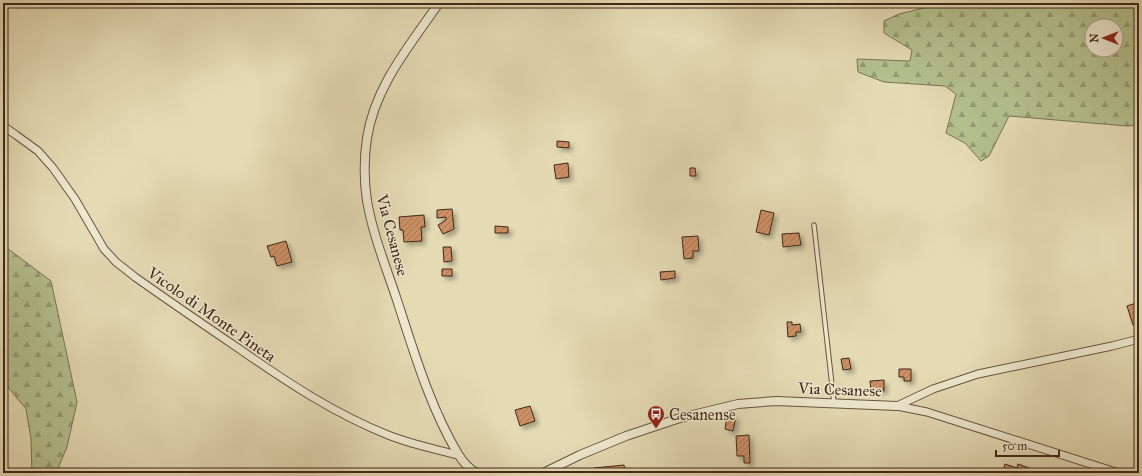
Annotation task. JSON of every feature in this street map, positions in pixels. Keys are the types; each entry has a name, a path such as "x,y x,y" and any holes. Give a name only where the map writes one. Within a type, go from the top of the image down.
{"street":[{"name":"Via Cesanese","path":"439,3 394,68 380,94 372,116 367,137 365,181 370,214 379,245 417,360 439,416 458,455 474,472"},
{"name":"Vicolo di Monte Pineta","path":"3,126 38,151 53,168 75,199 104,249 116,262 131,274 276,375 334,409 389,436 458,455"},
{"name":"Via Cesanese","path":"543,473 580,455 626,436 719,407 776,401 897,406 932,389 978,374 1139,339"},
{"path":"897,406 927,412 1119,473"}],"lane":[{"path":"814,225 834,403"}],"green space":[{"path":"944,3 1139,3 1139,125 1127,126 1009,116 989,156 981,161 965,143 946,133 956,94 945,86 884,82 858,72 857,59 910,61 912,50 884,33 884,21 899,14"},
{"path":"3,245 51,281 77,402 67,447 56,473 32,473 31,439 26,409 3,381"}],"building":[{"path":"557,141 569,142 569,148 557,147"},
{"path":"568,163 569,177 556,179 554,165"},
{"path":"690,168 695,168 696,176 690,176"},
{"path":"452,209 454,229 443,234 438,225 446,220 446,217 437,218 437,210"},
{"path":"761,210 774,213 769,235 756,232"},
{"path":"424,215 425,227 421,227 422,241 404,242 403,230 400,230 399,217"},
{"path":"495,226 508,227 508,233 495,233"},
{"path":"799,233 801,245 783,247 782,234"},
{"path":"698,236 699,251 693,251 693,258 684,259 682,237"},
{"path":"286,241 292,262 277,266 274,256 271,257 267,246"},
{"path":"443,247 451,247 452,261 444,262"},
{"path":"442,269 452,269 452,276 442,276"},
{"path":"675,271 675,278 661,280 660,272"},
{"path":"1139,302 1139,323 1133,325 1127,306"},
{"path":"787,322 792,322 792,325 800,324 801,332 796,332 796,336 788,337"},
{"path":"849,358 851,369 843,370 841,359"},
{"path":"899,369 911,369 911,381 904,381 904,377 899,377"},
{"path":"884,380 884,391 871,391 870,381"},
{"path":"530,406 535,421 520,426 515,410"},
{"path":"727,415 736,417 733,431 725,429"},
{"path":"749,435 750,463 744,463 744,456 737,456 736,436"},
{"path":"1005,464 1017,468 1018,464 1029,468 1028,473 1002,473"},
{"path":"624,465 625,473 595,473 594,468"}],"place":[{"name":"Cesanense","path":"656,429"}]}
